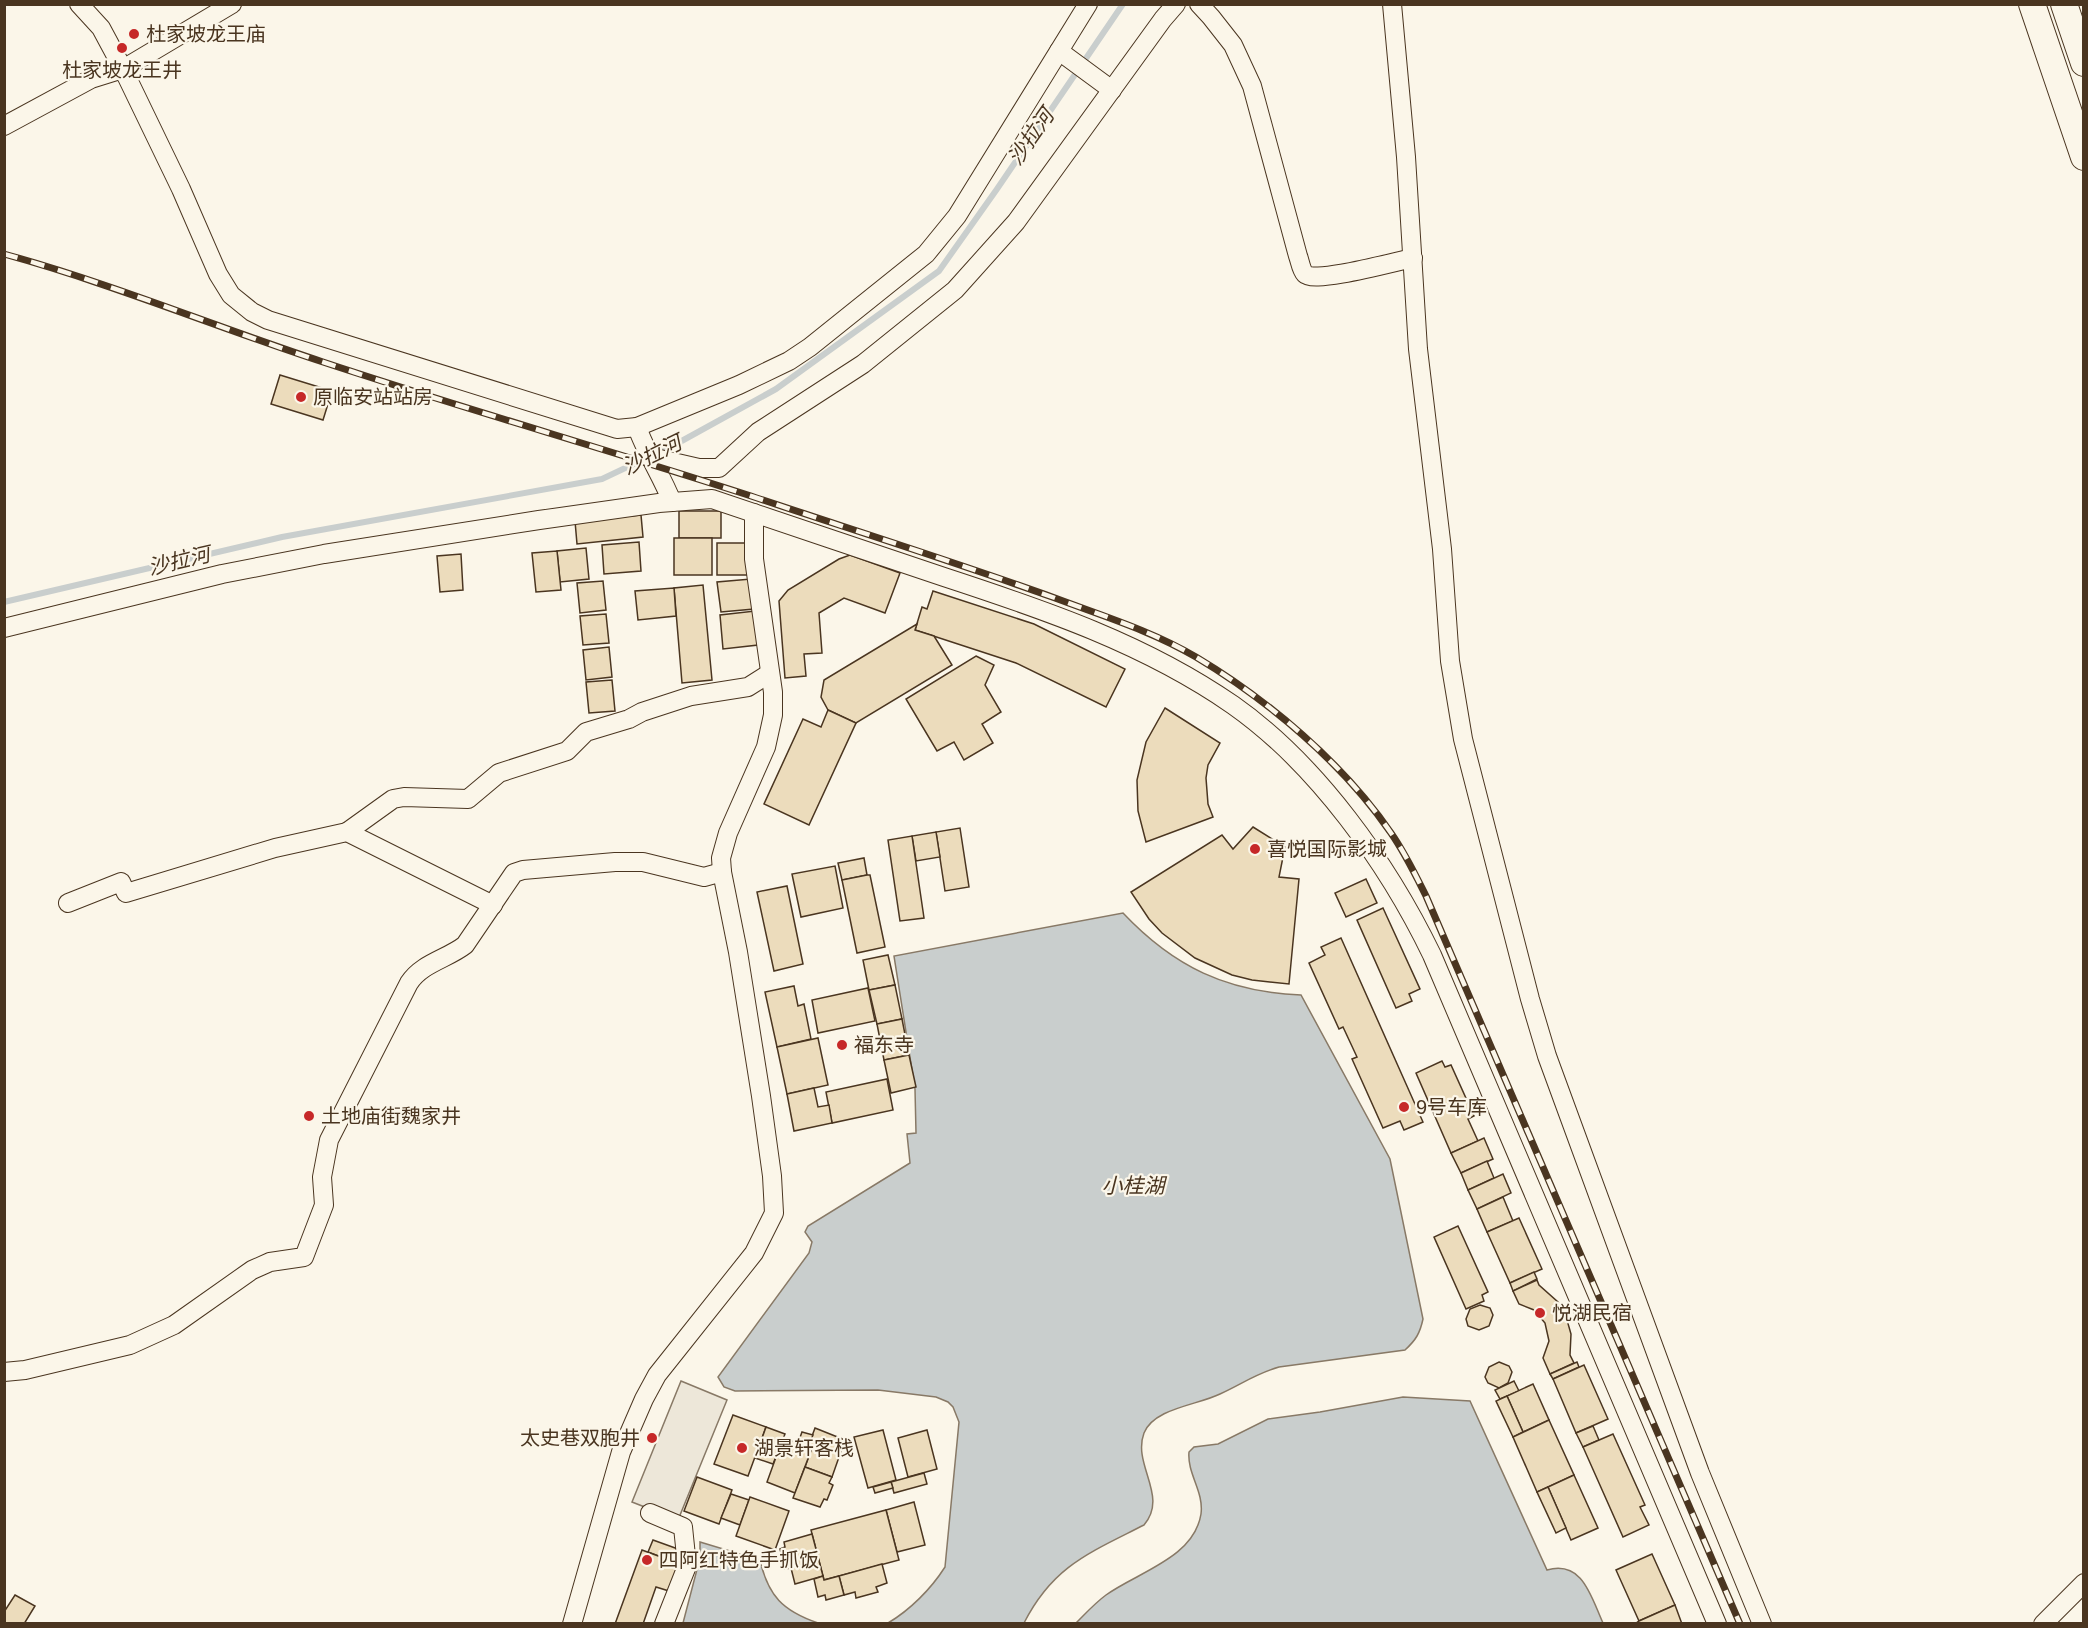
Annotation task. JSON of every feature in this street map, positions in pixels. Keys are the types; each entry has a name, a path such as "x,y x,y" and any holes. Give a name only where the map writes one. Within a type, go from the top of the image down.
{"main road":[{"path":"2032,4 2084,158"},
{"path":"2064,4 2084,63"}],"street":[{"path":"79,4 100,28 123,69 181,189 218,274 231,296 252,312 268,320 617,429 699,468 719,468 758,432 863,364 954,290 1016,222 1107,87 1176,4"},
{"path":"4,126 91,79 123,69 232,4"},
{"path":"643,442 739,385 789,361 810,347 926,254 957,216 1063,54 1088,4"},
{"path":"1199,4 1233,45 1252,86 1304,274 1310,277 1329,276 1413,258"},
{"path":"1392,4 1406,158 1418,349 1442,549 1450,661 1463,739 1547,1056 1700,1473 1762,1623"},
{"path":"1063,54 1107,87"},
{"path":"643,442 672,502"},
{"path":"4,628 222,574 324,554 539,520 672,502 712,499 1051,612 1134,648 1206,687 1235,706 1290,754 1339,807 1384,868 1416,922 1718,1623"},
{"path":"572,1623 621,1452 644,1399 657,1375 754,1253 774,1213 772,1176 759,1085 738,952 722,872 722,858 728,833 766,747 773,703 754,559 754,513"},
{"path":"68,903 121,882 126,893 275,848 347,832 393,799 404,797 468,799 499,773 567,751 586,732 630,719 642,712 691,696 748,687 770,673"},
{"path":"347,832 493,904"},
{"path":"4,1372 25,1370 129,1346 174,1325 252,1270 270,1262 304,1257 324,1205 322,1177 329,1140 409,983 420,969 454,953 465,945 514,873 523,870 615,862 644,862 704,877 722,872"},
{"path":"650,1513 683,1527 687,1566 664,1623"},
{"path":"2043,1623 2084,1583"}],"shaded area":[{"path":"681,1381 727,1400 678,1520 632,1502"}],"water":[{"name":"小桂湖","path":"1123,913 1162,948 1203,973 1249,989 1301,995 1390,1159 1423,1319 1415,1339 1405,1350 1279,1367 1211,1398 1178,1408 1157,1418 1144,1433 1142,1445 1142,1457 1153,1503 1151,1514 1144,1525 1090,1553 1060,1574 1035,1604 1024,1623 888,1623 920,1598 945,1567 959,1422 953,1407 936,1397 878,1390 735,1391 724,1387 718,1377 809,1253 812,1242 805,1232 808,1226 910,1163 907,1134 916,1133 915,1089 894,956"},
{"path":"1403,1397 1470,1401 1547,1570 1559,1568 1569,1570 1577,1576 1590,1592 1603,1623 1076,1623 1106,1595 1163,1562 1188,1542 1201,1514 1200,1498 1189,1460 1189,1452 1194,1447 1218,1444 1268,1419"},
{"path":"700,1542 760,1560 763,1573 779,1600 795,1613 818,1623 683,1623 700,1558"}],"building":[{"name":"原临安站站房","path":"280,375 332,391 323,420 271,404"},
{"path":"679,511 721,511 721,538 679,538"},
{"path":"641,515 643,537 577,544 575,521"},
{"path":"674,538 712,538 712,575 674,575"},
{"path":"639,542 641,571 604,574 602,545"},
{"path":"717,543 750,543 750,575 717,575"},
{"path":"586,548 589,579 560,582 557,551"},
{"path":"557,551 561,590 536,592 532,553"},
{"path":"461,554 463,590 440,592 437,556"},
{"path":"850,555 900,573 885,613 844,598 819,613 822,653 804,654 806,676 785,678 779,601 788,590 839,559"},
{"path":"751,579 754,609 721,612 717,582"},
{"path":"603,581 606,610 580,613 577,583"},
{"path":"703,585 712,680 682,683 674,588"},
{"path":"674,588 676,616 638,620 635,591"},
{"path":"933,591 1034,624 1125,669 1106,707 1016,663 915,630 922,607 927,609"},
{"path":"755,611 758,645 723,649 720,615"},
{"path":"606,614 609,643 583,645 580,616"},
{"path":"917,624 915,630 934,636 952,665 856,723 828,710 821,697 824,680"},
{"path":"609,647 612,677 586,680 583,650"},
{"path":"976,656 994,665 985,685 1001,712 982,724 993,743 964,760 954,742 937,751 906,699"},
{"path":"612,680 615,711 589,713 586,682"},
{"path":"1165,708 1220,743 1208,765 1206,778 1208,804 1213,817 1146,842 1138,811 1137,780 1146,742"},
{"path":"828,710 856,723 809,825 764,804 803,719 821,727"},
{"path":"1253,827 1285,847 1279,877 1299,879 1289,984 1252,980 1232,975 1195,958 1162,933 1149,919 1131,892 1222,835 1233,849"},
{"path":"960,828 969,887 945,891 936,832"},
{"path":"936,832 940,857 916,861 912,836"},
{"path":"912,836 924,918 900,921 888,840"},
{"path":"864,858 867,875 842,880 838,863"},
{"path":"835,866 843,908 801,917 792,874"},
{"path":"870,875 885,947 857,953 842,880"},
{"path":"1366,879 1377,903 1346,917 1335,893"},
{"path":"787,886 803,964 774,971 757,892"},
{"path":"1383,908 1420,989 1409,994 1412,1001 1396,1008 1357,920"},
{"path":"1341,938 1423,1122 1404,1130 1400,1121 1383,1128 1352,1059 1357,1057 1343,1027 1339,1029 1309,963 1325,955 1321,947"},
{"path":"888,955 895,985 869,990 863,960"},
{"path":"895,985 902,1019 877,1024 869,990"},
{"path":"794,986 798,1006 804,1004 811,1039 777,1047 765,992"},
{"path":"868,988 875,1021 818,1033 812,1000"},
{"path":"902,1019 909,1055 884,1060 877,1024"},
{"path":"818,1038 828,1085 787,1094 777,1047"},
{"path":"909,1055 916,1087 891,1093 884,1060"},
{"path":"1442,1061 1445,1067 1451,1065 1474,1116 1468,1119 1478,1141 1451,1153 1416,1073"},
{"path":"887,1079 893,1110 832,1123 826,1092"},
{"path":"814,1088 818,1107 829,1105 832,1123 794,1131 787,1094"},
{"path":"1484,1138 1493,1159 1461,1173 1451,1153"},
{"path":"1487,1161 1494,1178 1468,1190 1461,1173"},
{"path":"1503,1174 1511,1193 1477,1209 1468,1190"},
{"path":"1503,1197 1513,1221 1487,1232 1477,1209"},
{"path":"1519,1218 1542,1269 1510,1283 1487,1232"},
{"path":"1458,1226 1488,1292 1482,1295 1484,1301 1466,1309 1434,1237"},
{"path":"1534,1272 1537,1279 1513,1291 1510,1283"},
{"path":"1537,1280 1565,1313 1571,1334 1570,1355 1574,1363 1550,1374 1543,1358 1549,1341 1545,1323 1534,1310 1519,1304 1513,1291"},
{"path":"1480,1305 1490,1308 1493,1315 1489,1326 1479,1330 1468,1326 1466,1319 1470,1309"},
{"path":"1499,1362 1509,1366 1512,1372 1508,1383 1499,1388 1488,1383 1485,1377 1489,1367"},
{"path":"1577,1362 1579,1367 1553,1379 1550,1374"},
{"path":"1584,1365 1608,1419 1576,1433 1553,1379"},
{"path":"1514,1381 1519,1391 1500,1399 1495,1390"},
{"path":"1533,1384 1549,1420 1523,1432 1507,1396"},
{"path":"1507,1396 1523,1432 1513,1437 1496,1401"},
{"path":"733,1415 766,1427 748,1476 714,1464"},
{"path":"1549,1420 1574,1475 1537,1492 1513,1437"},
{"path":"1593,1426 1599,1440 1583,1447 1576,1433"},
{"path":"766,1427 785,1434 773,1464 755,1458"},
{"path":"815,1428 845,1440 832,1477 805,1467 812,1448 808,1447"},
{"path":"883,1430 896,1480 868,1488 854,1437"},
{"path":"927,1430 937,1469 908,1477 898,1438"},
{"path":"802,1432 813,1435 808,1447 798,1443"},
{"path":"1613,1434 1645,1505 1640,1507 1649,1525 1623,1537 1583,1447"},
{"path":"783,1438 812,1448 795,1493 767,1482"},
{"path":"805,1467 832,1477 829,1483 833,1485 827,1500 824,1499 820,1507 793,1498"},
{"path":"924,1473 927,1484 894,1493 891,1482"},
{"path":"1574,1475 1598,1528 1571,1540 1548,1487"},
{"path":"697,1477 732,1490 719,1524 684,1511"},
{"path":"891,1482 893,1488 875,1493 873,1487"},
{"path":"1548,1487 1566,1528 1556,1533 1537,1492"},
{"path":"731,1494 749,1500 740,1525 721,1518"},
{"path":"750,1497 789,1511 775,1550 736,1536"},
{"path":"914,1502 925,1545 897,1552 886,1510"},
{"path":"886,1510 899,1560 824,1580 811,1530"},
{"path":"812,1534 823,1576 795,1584 791,1568 785,1569 780,1549 785,1547 784,1542"},
{"path":"653,1540 678,1549 674,1562 648,1552"},
{"path":"642,1550 680,1564 669,1591 656,1587 643,1624 615,1624"},
{"path":"1652,1554 1675,1605 1639,1621 1616,1570"},
{"path":"882,1564 887,1583 876,1587 878,1592 856,1598 855,1592 844,1595 839,1576"},
{"path":"823,1576 824,1580 839,1576 844,1595 826,1600 825,1595 818,1597 814,1579"},
{"path":"15,1595 35,1606 24,1624 4,1624 4,1612"},
{"path":"1675,1605 1682,1624 1635,1624 1639,1621"}],"waterway":[{"name":"沙拉河","path":"4,602 282,537 602,479 678,443 776,389 939,271 1123,4"}],"railway":[{"path":"4,254 125,292 283,349 751,496 1055,598 1162,639 1223,674 1277,713 1327,758 1372,807 1401,848 1414,872 1740,1624"}],"place":[{"name":"杜家坡龙王庙","path":"134,34"},
{"name":"杜家坡龙王井","path":"122,48"},
{"name":"原临安站站房","path":"301,397"},
{"name":"喜悦国际影城","path":"1255,849"},
{"name":"福东寺","path":"842,1045"},
{"name":"9号车库","path":"1404,1107"},
{"name":"土地庙街魏家井","path":"309,1116"},
{"name":"悦湖民宿","path":"1540,1313"},
{"name":"太史巷双胞井","path":"652,1438"},
{"name":"湖景轩客栈","path":"742,1448"},
{"name":"四阿红特色手抓饭","path":"647,1560"}]}
